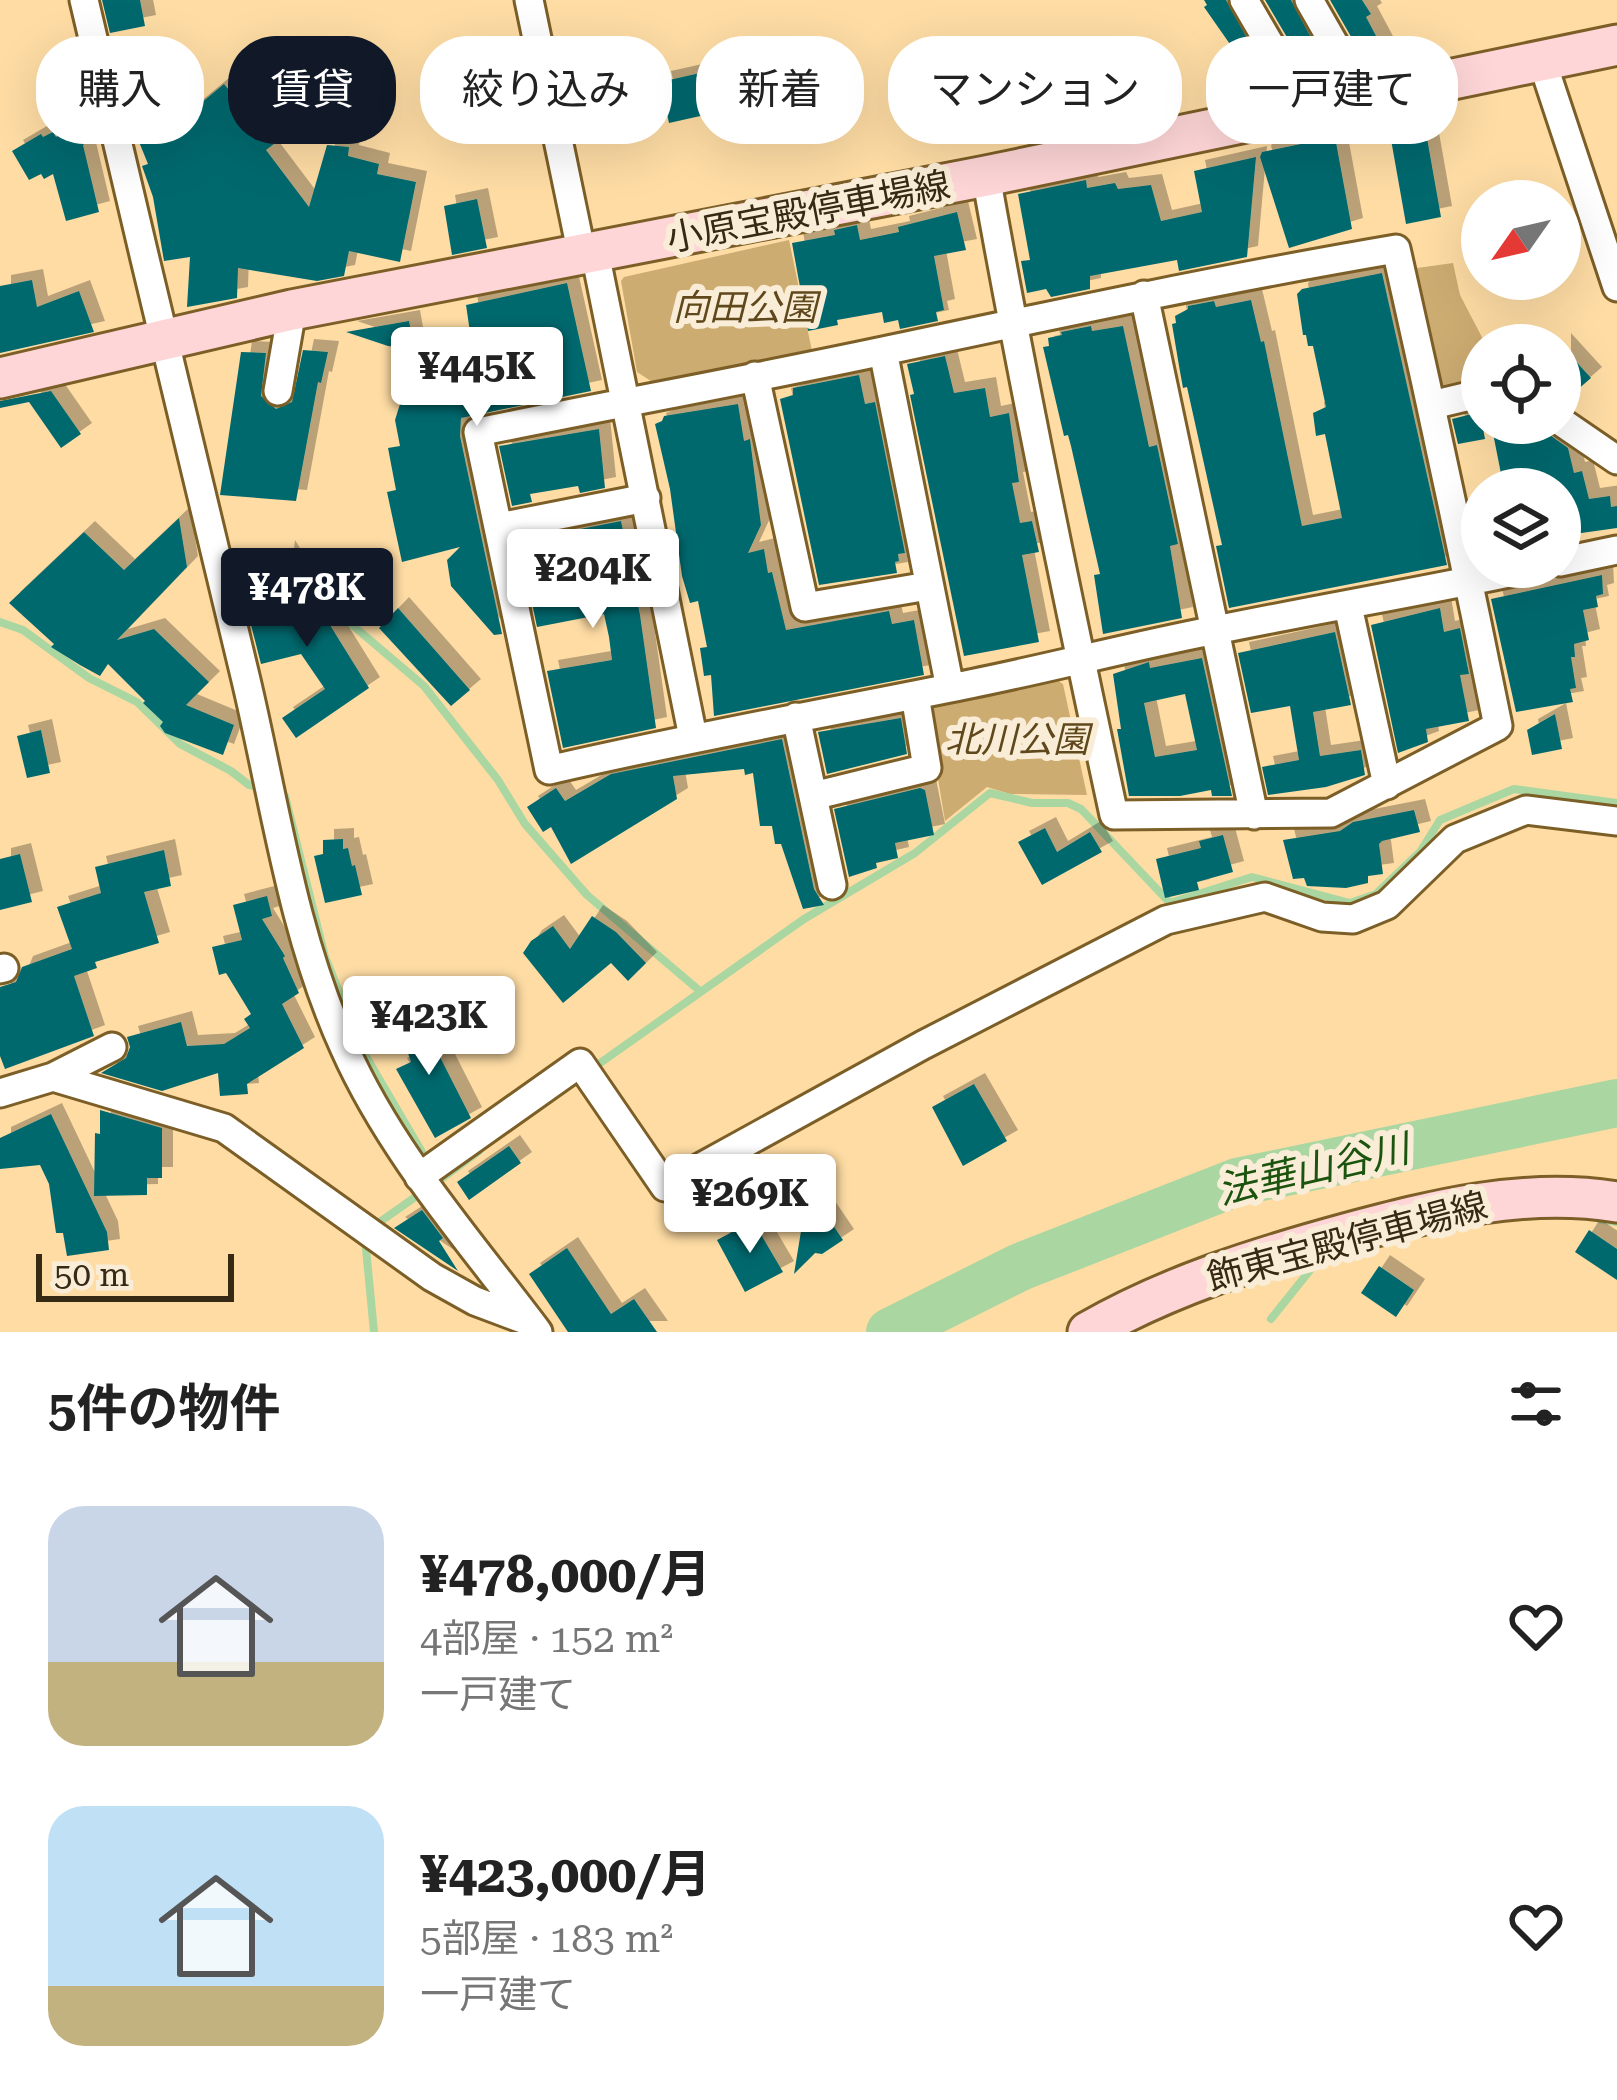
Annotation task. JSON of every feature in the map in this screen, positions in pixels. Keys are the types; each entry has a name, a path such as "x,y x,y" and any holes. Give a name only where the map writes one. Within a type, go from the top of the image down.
{"main road":[{"name":"小原宝殿停車場線","path":"1458,79 1617,45"},
{"name":"小原宝殿停車場線","path":"0,378 292,310 1206,129"},
{"name":"飾東宝殿停車場線","path":"1088,1332 1206,1277 1379,1225 1515,1198 1617,1202"}],"street":[{"path":"84,0 273,793 298,917 322,992 374,1106 534,1327"},
{"path":"529,0 626,402 693,736"},
{"path":"1244,0 1265,36"},
{"path":"1309,0 1329,36"},
{"path":"1543,61 1617,287"},
{"path":"986,176 1114,815 1331,813 1498,726 1470,588"},
{"path":"1461,543 1396,249 1144,295 478,432 549,770 693,736 1461,583"},
{"path":"1144,295 1254,815"},
{"path":"278,391 292,310"},
{"path":"883,351 950,688"},
{"path":"754,376 805,607 928,586"},
{"path":"1432,405 1461,398"},
{"path":"1581,435 1617,460"},
{"path":"499,527 646,499"},
{"path":"1581,558 1617,550"},
{"path":"1348,606 1387,785"},
{"path":"813,796 928,769 915,695"},
{"path":"796,717 832,885"},
{"path":"428,1178 588,1074 664,1187 923,1045 1166,920 1265,898 1322,917 1353,919 1387,905 1455,839 1526,810 1617,820"},
{"path":"0,1093 53,1077 112,1047"},
{"path":"53,1077 224,1128 446,1285 534,1327"}],"green space":[{"name":"向田公園","path":"789,240 812,351 654,383 637,372 624,277"},
{"path":"1453,263 1461,300 1475,324 1461,324 1461,386 1443,388 1417,268"},
{"name":"北川公園","path":"1052,677 1063,684 1087,795 1010,794 987,787 945,821 927,712 932,703"}],"building":[{"path":"102,0 140,0 145,26 110,33"},
{"path":"1204,0 1226,0 1246,36 1224,36"},
{"path":"1265,0 1291,0 1310,36 1286,36"},
{"path":"1330,0 1362,0 1371,14 1366,17 1376,36 1351,36"},
{"path":"696,74 696,117 672,122 672,79"},
{"path":"224,84 228,89 228,144 274,144 266,150 309,207 327,145 349,147 348,156 379,164 377,174 416,182 400,262 349,251 344,276 317,281 238,268 237,298 187,307 190,257 164,261 153,197 142,166 148,164 140,144 204,144 204,101"},
{"path":"36,137 36,144 84,144 99,212 66,221 53,174 29,180 12,151"},
{"path":"1301,144 1336,144 1352,229 1289,248 1262,152"},
{"path":"1392,144 1428,144 1441,217 1406,224"},
{"path":"1256,157 1247,257 1179,271 1177,260 1090,276 1090,289 1051,297 1046,289 1027,293 1021,261 1030,260 1018,194 1086,180 1087,188 1115,183 1118,189 1151,185 1161,221 1202,212 1194,171"},
{"path":"477,199 487,248 452,255 444,206"},
{"path":"957,212 966,250 934,256 944,310 936,312 938,321 900,329 898,320 884,323 882,312 808,331 792,243 835,235 834,230 857,225 860,240"},
{"path":"1382,273 1447,565 1229,608 1216,546 1222,545 1187,387 1183,388 1172,324 1175,316 1188,306 1214,301 1216,307 1251,300 1264,341 1302,526 1342,518 1325,434 1316,436 1313,413 1326,407 1313,346 1308,346 1303,335 1297,294 1302,289"},
{"path":"32,280 37,307 79,291 94,332 0,353 0,286"},
{"path":"567,283 591,391 461,418 460,436 502,634 494,635 451,586 447,560 460,547 402,562 387,492 396,490 388,448 400,446 395,420 406,385 525,364 428,351 471,339 466,305"},
{"path":"409,321 414,349 346,332"},
{"path":"1091,326 1092,331 1123,326 1149,447 1157,445 1178,544 1170,546 1182,618 1103,634 1094,575 1100,574 1043,347 1049,346 1048,338 1061,332"},
{"path":"303,350 328,352 296,501 220,495 241,352 266,353 261,396 276,409 292,402"},
{"path":"945,356 954,393 985,388 990,417 1009,413 1019,482 1012,483 1020,523 1032,521 1039,552 1022,555 1039,642 964,656 907,364"},
{"path":"1581,367 1591,378 1581,387"},
{"path":"859,375 865,404 875,402 905,553 898,554 897,573 819,585 780,399 793,395 793,388"},
{"path":"51,391 81,434 61,448 29,402 0,408 0,401"},
{"path":"738,404 744,441 750,439 761,525 748,553 764,549 786,630 889,611 892,624 914,620 924,675 714,716 711,675 704,676 700,648 707,647 698,601 690,603 682,576 655,424 664,416"},
{"path":"1461,417 1461,443 1458,444 1452,419"},
{"path":"599,429 605,488 580,493 578,486 530,494 532,502 512,506 499,446"},
{"path":"1495,444 1562,444 1573,468 1500,468"},
{"path":"1581,471 1589,499 1610,496 1611,507 1617,506 1617,528 1581,533"},
{"path":"179,518 187,567 117,640 154,629 209,682 186,705 234,725 223,755 165,733 160,726 163,722 108,664 100,676 80,665 51,647 54,644 9,603 84,532 124,570"},
{"path":"621,521 656,728 563,748 547,671 612,660 609,637 604,614 537,627 519,541"},
{"path":"284,551 369,688 296,738 282,718 325,689 301,654 261,664 249,617 277,611"},
{"path":"1602,575 1603,594 1596,596 1598,607 1583,610 1589,640 1574,644 1573,702 1516,712 1491,599 1542,588 1581,588 1581,580"},
{"path":"398,608 470,690 451,706 379,628"},
{"path":"1440,608 1444,632 1460,628 1469,674 1460,675 1469,721 1426,729 1428,742 1398,753 1371,625"},
{"path":"1335,632 1351,705 1313,712 1320,756 1361,750 1365,775 1326,787 1268,795 1262,767 1299,760 1290,706 1251,713 1238,653"},
{"path":"1202,658 1232,796 1212,796 1211,790 1180,796 1129,796 1113,674 1149,662 1150,668","holes":["1185,694 1197,750 1155,757 1144,703"]},
{"path":"1555,714 1562,749 1532,755 1527,730"},
{"path":"901,718 907,754 827,774 818,732"},
{"path":"41,730 50,773 27,778 17,736"},
{"path":"782,739 814,889 824,905 803,909 772,826 760,826 753,773 745,775 744,769 673,776 677,799 571,864 551,827 543,832 527,807 556,788 565,801 611,774"},
{"path":"925,790 934,835 895,843 898,858 849,877 834,809"},
{"path":"1414,810 1420,832 1382,841 1383,874 1368,876 1368,883 1346,888 1307,886 1304,878 1293,879 1283,840 1340,831 1353,822"},
{"path":"1045,828 1057,852 1090,832 1102,852 1042,885 1018,842"},
{"path":"1223,835 1233,872 1197,882 1199,890 1165,898 1156,859 1201,848 1199,841"},
{"path":"343,839 362,895 325,903 314,856 323,854 323,840"},
{"path":"164,850 171,886 144,892 159,943 95,962 97,968 74,976 94,1036 5,1069 0,1056 0,987 16,982 22,967 72,949 57,907 101,893 95,867"},
{"path":"20,854 32,902 0,910 0,859"},
{"path":"267,896 272,916 262,919 285,956 299,993 282,1004 304,1048 247,1084 248,1094 220,1096 218,1073 162,1091 101,1073 126,1058 127,1037 181,1022 187,1046 224,1044 250,1028 244,1019 251,1014 226,973 219,975 212,947 242,940 233,905"},
{"path":"592,916 616,932 646,963 628,981 611,963 563,1003 523,953 553,926 570,949"},
{"path":"415,1008 471,1118 435,1138 396,1069 411,1062 396,1018"},
{"path":"974,1084 1007,1141 963,1166 932,1107"},
{"path":"100,1110 162,1128 162,1178 147,1178 147,1195 94,1196"},
{"path":"51,1114 107,1232 109,1250 67,1256 63,1233 56,1233 49,1184 40,1165 0,1169 0,1138"},
{"path":"509,1146 521,1163 469,1200 457,1182"},
{"path":"422,1210 443,1238 439,1241 458,1271 394,1228"},
{"path":"824,1212 843,1240 822,1254 815,1253 794,1274 802,1225"},
{"path":"753,1221 783,1272 745,1292 717,1240"},
{"path":"1589,1230 1617,1249 1617,1280 1575,1252"},
{"path":"567,1248 611,1314 634,1299 657,1332 568,1332 529,1274"},
{"path":"1379,1266 1414,1290 1396,1317 1361,1293"}],"waterway":[{"path":"231,558 259,590 284,602"},
{"path":"310,607 337,612 424,686 498,780 525,824 587,895 701,992"},
{"path":"0,622 23,630 89,678 137,702 180,744 264,789"},
{"path":"593,1068 804,919 915,853 990,793 1032,803 1068,803 1081,809 1170,903 1252,877 1350,903 1376,894 1420,852 1440,820 1514,789 1617,803"},
{"path":"279,794 285,796 325,957 364,1053 429,1164"},
{"name":"法華山谷川","path":"890,1332 1020,1267 1237,1182 1617,1103"},
{"path":"433,1185 479,1151"},
{"path":"374,1226 421,1193"},
{"path":"1599,1219 1617,1222"},
{"path":"365,1238 374,1332"},
{"path":"1271,1319 1319,1259"}]}
